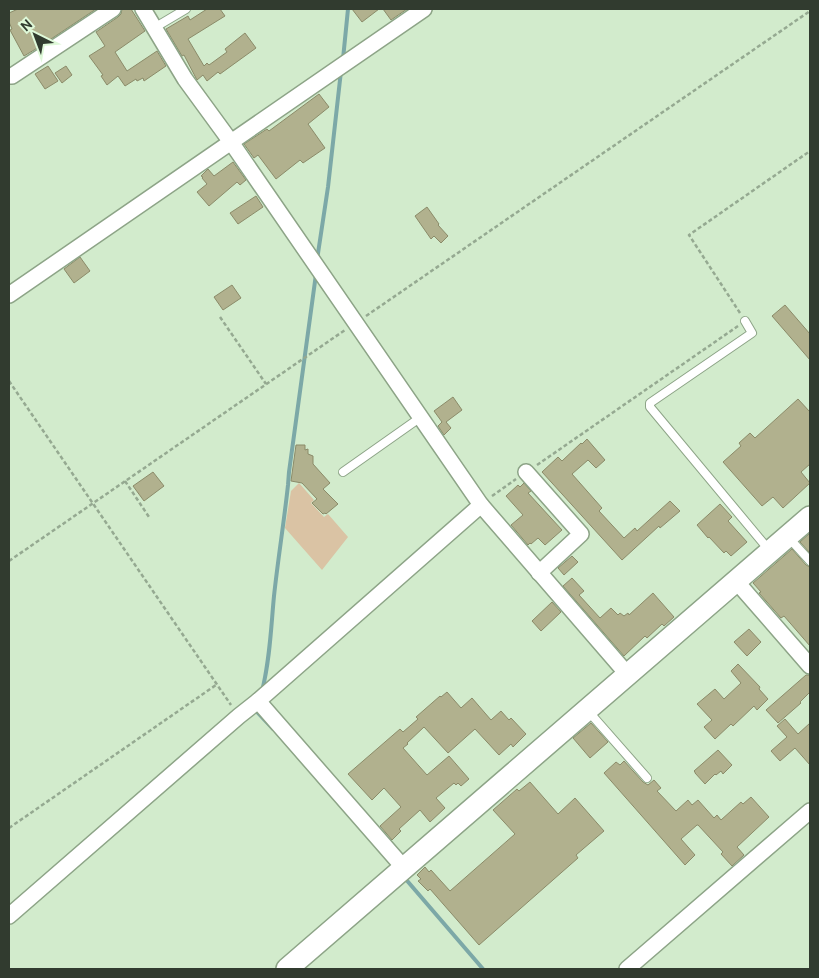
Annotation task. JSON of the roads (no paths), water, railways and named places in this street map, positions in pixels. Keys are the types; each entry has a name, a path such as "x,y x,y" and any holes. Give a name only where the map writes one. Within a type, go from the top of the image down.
{"street":[{"path":"9,76 12,76 113,9"},
{"path":"143,9 185,79 356,322 481,506 628,675"},
{"path":"9,295 424,9"},
{"path":"526,472 581,534 539,573"},
{"path":"9,916 481,506"},
{"path":"287,969 810,517"},
{"path":"736,581 810,666"},
{"path":"258,701 400,872"},
{"path":"627,969 810,811"}],"lane":[{"path":"154,28 186,9"},
{"path":"745,321 752,333 650,403 650,407 770,551"},
{"path":"344,472 421,417"},
{"path":"788,536 810,561"},
{"path":"587,710 646,778"}],"waterway":[{"path":"343,59 348,9"},
{"path":"317,260 328,187 341,71"},
{"path":"262,691 269,655 289,472 316,274"},
{"path":"258,707 257,712 273,729"},
{"path":"403,876 483,969"}]}
